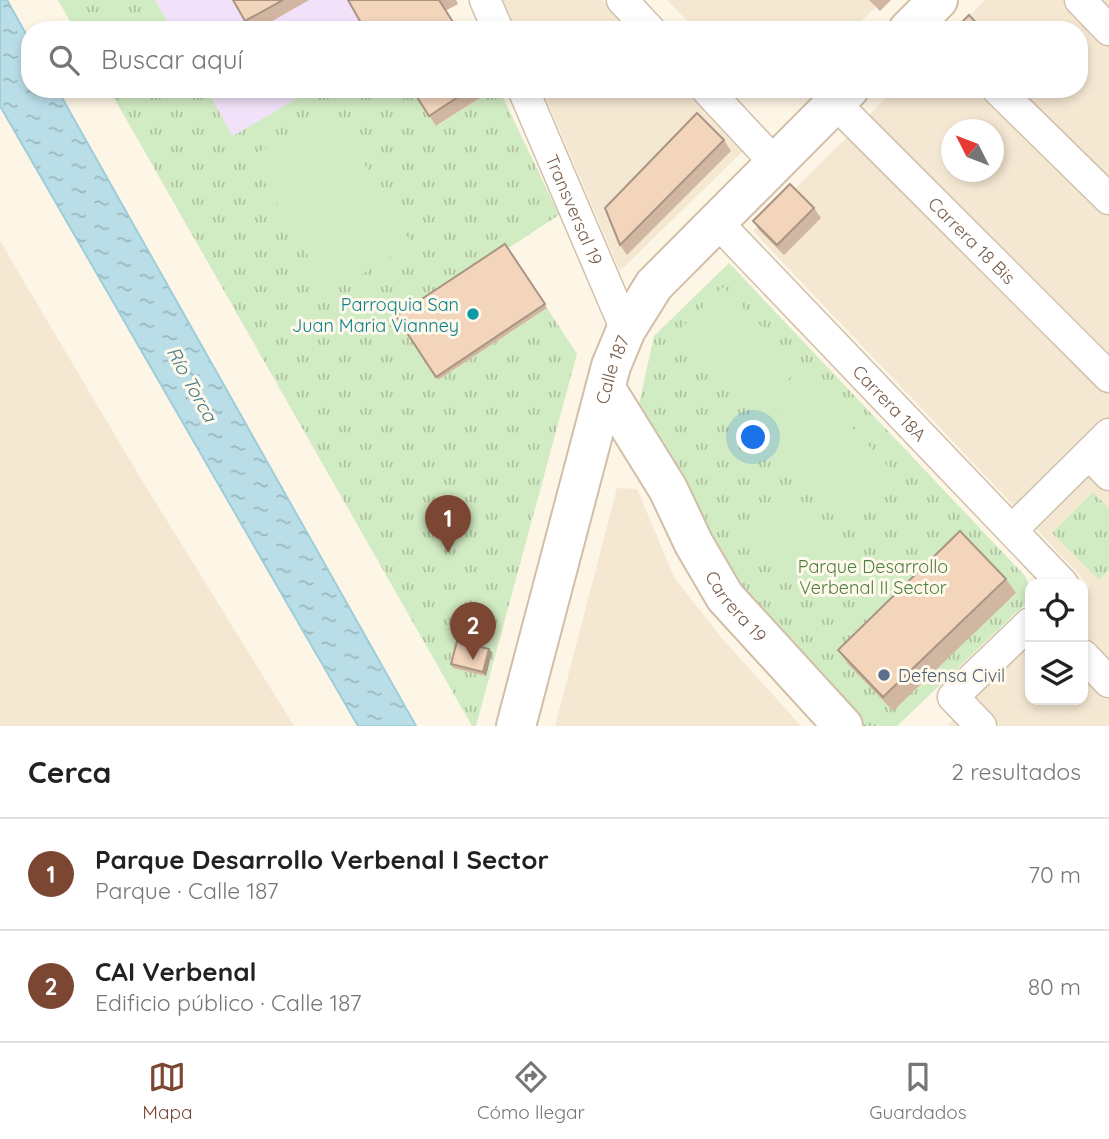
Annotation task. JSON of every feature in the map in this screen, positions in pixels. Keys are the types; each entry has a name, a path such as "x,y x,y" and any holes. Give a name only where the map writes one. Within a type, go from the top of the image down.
{"street":[{"path":"485,0 494,21"},
{"path":"622,0 642,21"},
{"path":"1080,0 1109,30"},
{"name":"Transversal 19","path":"527,98 626,330"},
{"path":"714,98 775,163"},
{"name":"Calle 187","path":"516,726 611,366 626,330 654,285 840,98"},
{"name":"Carrera 18 Bis","path":"844,98 1109,377"},
{"path":"1006,98 1109,200"},
{"name":"Carrera 18A","path":"717,222 1058,579"},
{"name":"Carrera 19","path":"606,390 656,468 705,565 725,597 843,726"},
{"path":"585,467 601,454 619,449 636,453 656,468"},
{"path":"1012,530 1102,454"},
{"path":"981,726 953,697 1025,628"},
{"path":"1088,660 1109,682"}],"shaded area":[{"path":"155,0 349,0 362,21 167,21"},
{"path":"503,0 602,0 622,21 512,21"},
{"path":"667,0 883,0 861,21 687,21"},
{"path":"985,0 1109,0 1109,726 947,726 1025,650 1025,705 1088,705 1090,586 1088,579 1083,579 753,231 886,98 1088,98 1088,21 964,21"},
{"path":"211,98 298,98 233,137"},
{"path":"546,98 698,98 746,148 620,271"},
{"path":"0,241 138,474 294,726 0,726"},
{"path":"617,488 637,489 674,577 720,636 801,726 555,726"}],"green space":[{"path":"58,0 155,0 167,21 70,21"},
{"path":"114,98 211,98 233,136 298,98 419,98 437,126 480,98 503,98 559,215 398,320 438,380 547,308 577,354 476,726 472,726"},
{"path":"332,109 412,244 330,293 250,157"},
{"name":"Parque Desarrollo Verbenal II Sector","path":"729,263 1025,576 1024,605 897,726 863,726 749,607 692,494 648,426 639,404 654,336"},
{"path":"723,287 801,367 753,413 676,333"},
{"path":"810,382 896,475 842,525 756,433"},
{"path":"788,487 871,571 826,615 743,531"},
{"path":"1093,492 1109,509 1109,570 1099,580 1052,533"}],"water":[{"name":"Río Torca","path":"0,0 7,0 21,25 21,98 62,98 416,726 358,726 0,106"}],"building":[{"path":"233,0 283,0 245,21"},
{"path":"348,0 439,0 452,21 360,21"},
{"path":"969,15 975,21 963,21"},
{"path":"418,98 456,98 429,116"},
{"path":"697,113 724,140 620,245 605,208"},
{"path":"790,184 814,208 777,245 753,221"},
{"name":"Parroquia San Juan Maria Vianney","path":"505,244 545,304 436,377 396,316"},
{"path":"960,531 1006,579 883,697 838,650"},
{"path":"457,641 489,649 483,672 451,664"}],"place":[{"name":"Parroquia San Juan Maria Vianney","path":"473,314"},
{"name":"Parque Desarrollo Verbenal I Sector","path":"448,553"},
{"name":"CAI Verbenal","path":"473,660"},
{"name":"Defensa Civil","path":"884,675"}]}
